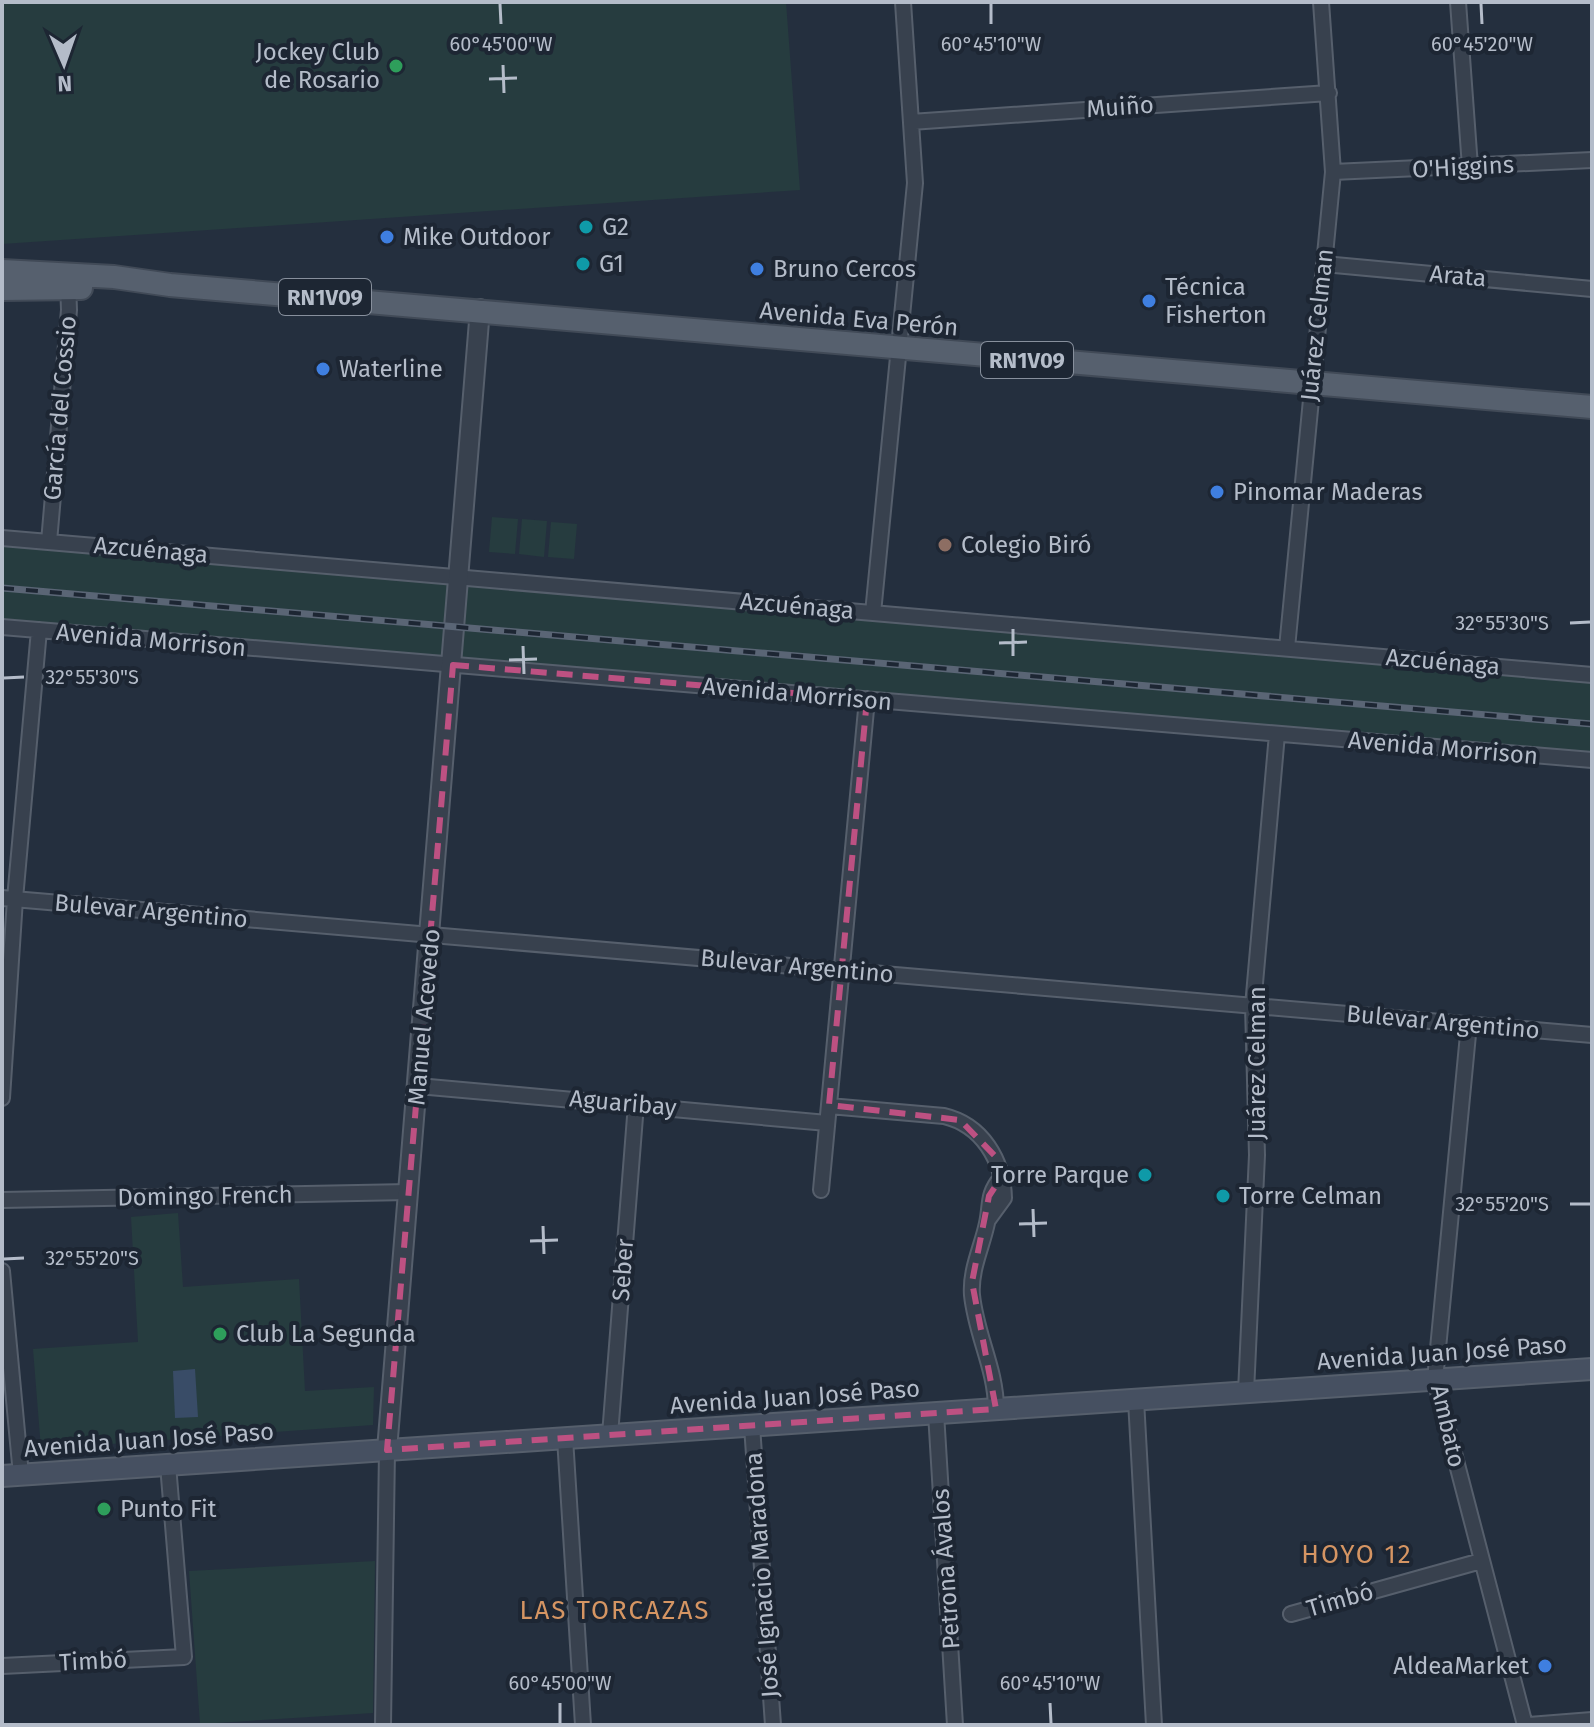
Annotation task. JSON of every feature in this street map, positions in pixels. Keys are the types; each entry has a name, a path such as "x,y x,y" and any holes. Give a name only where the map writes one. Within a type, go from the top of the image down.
{"main road":[{"name":"Avenida Eva Perón","path":"2,271 67,281 170,285 480,309 898,349 1592,407"},
{"name":"Avenida Eva Perón","path":"2,289 67,281"},
{"name":"Avenida Juan José Paso","path":"12,1476 1592,1369"}],"street":[{"path":"873,613 915,183 903,2"},
{"name":"Juárez Celman","path":"1287,648 1333,172 1321,2"},
{"path":"1458,2 1470,167"},
{"name":"Muiño","path":"911,122 1329,93"},
{"name":"O'Higgins","path":"1333,172 1592,160"},
{"name":"Arata","path":"1324,264 1592,289"},
{"name":"García del Cossio","path":"49,542 67,281"},
{"name":"Manuel Acevedo","path":"383,1725 387,1450 480,309"},
{"name":"Azcuénaga","path":"2,538 1592,675"},
{"name":"Avenida Morrison","path":"2,627 1592,760"},
{"path":"2,1098 8,899 39,630"},
{"path":"821,1190 867,699"},
{"name":"Juárez Celman","path":"1246,1392 1257,1155 1253,1006 1277,734"},
{"name":"Bulevar Argentino","path":"8,899 1592,1035"},
{"name":"Ambato","path":"1469,1024 1435,1380 1527,1725"},
{"name":"Aguaribay","path":"418,1086 827,1123"},
{"name":"Seber","path":"610,1435 636,1104"},
{"path":"829,1106 960,1120 995,1156 1001,1178 1002,1204 988,1220 972,1282 973,1297 995,1377 996,1409"},
{"name":"Domingo French","path":"2,1200 409,1192"},
{"path":"2,1271 12,1476"},
{"path":"1136,1400 1154,1725"},
{"name":"Petrona Ávalos","path":"936,1413 955,1725"},
{"name":"José Ignacio Maradona","path":"752,1426 773,1725"},
{"path":"565,1438 583,1725"},
{"name":"Timbó","path":"2,1666 184,1657 168,1465"},
{"name":"Timbó","path":"1291,1614 1481,1561"},
{"path":"1527,1725 1592,1720"}],"highlighted area":[{"path":"453,665 867,699 829,1105 960,1120 995,1156 1001,1178 989,1196 972,1282 996,1409 387,1450"}],"green space":[{"name":"Jockey Club de Rosario","path":"2,2 786,2 800,190 2,244"},
{"path":"492,517 518,519 515,554 489,552"},
{"path":"522,519 547,521 544,557 519,554"},
{"path":"551,522 577,524 574,559 548,557"},
{"path":"2,538 1592,675 1592,760 2,627"},
{"name":"Club La Segunda","path":"178,1213 183,1287 299,1279 305,1391 374,1387 373,1425 41,1449 33,1349 138,1342 131,1217"},
{"path":"375,1561 373,1713 200,1724 189,1571"}],"water":[{"path":"195,1369 198,1417 175,1418 173,1371"}],"railway":[{"path":"2,588 1592,724"}],"place":[{"name":"Jockey Club de Rosario","path":"396,66"},
{"name":"G2","path":"586,227"},
{"name":"Mike Outdoor","path":"387,237"},
{"name":"G1","path":"583,264"},
{"name":"Bruno Cercos","path":"757,269"},
{"name":"Técnica Fisherton","path":"1149,301"},
{"name":"Waterline","path":"323,369"},
{"name":"Pinomar Maderas","path":"1217,492"},
{"name":"Colegio Biró","path":"945,545"},
{"name":"Torre Parque","path":"1145,1175"},
{"name":"Torre Celman","path":"1223,1196"},
{"name":"Club La Segunda","path":"220,1334"},
{"name":"Punto Fit","path":"104,1509"},
{"name":"AldeaMarket","path":"1545,1666"}],"district":[{"name":"HOYO 12","path":"1357,1554"},
{"name":"LAS TORCAZAS","path":"615,1610"}]}
